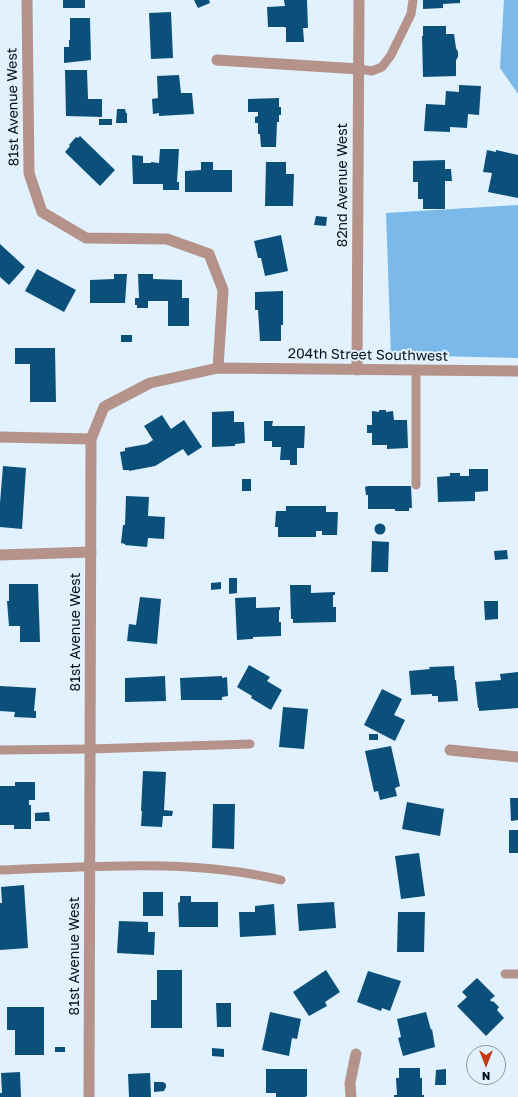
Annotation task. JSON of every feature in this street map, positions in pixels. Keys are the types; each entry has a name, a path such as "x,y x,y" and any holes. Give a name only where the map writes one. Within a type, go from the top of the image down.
{"street":[{"name":"81st Avenue West","path":"27,0 29,174 42,212 86,238 167,239 209,254 223,290 218,368 150,383 104,407 91,439 89,1097"},
{"name":"82nd Avenue West","path":"357,370 359,0"},
{"path":"217,60 359,69"},
{"name":"204th Street Southwest","path":"218,368 518,371"},
{"path":"0,438 91,439"},
{"path":"0,555 91,552"},
{"path":"450,750 518,757"},
{"path":"351,1097 350,1083 356,1054"}],"lane":[{"path":"359,69 372,71 382,67 391,55 411,14 413,0"},
{"path":"416,370 416,484"},
{"path":"0,750 250,744"},
{"path":"0,870 127,866 205,868 250,873 281,880"},
{"path":"505,974 518,974"}],"shaded area":[{"path":"504,0 518,0 518,94 500,68"},
{"path":"518,205 518,358 391,355 386,213"}],"building":[{"path":"63,0 85,0 85,8 63,8"},
{"path":"194,0 209,0 210,3 198,8"},
{"path":"284,0 307,0 308,28 303,28 304,42 286,42 285,27 268,27 267,7 285,6"},
{"path":"423,0 460,0 460,3 443,4 443,8 423,9"},
{"path":"171,12 173,58 151,59 149,13"},
{"path":"70,18 90,18 91,60 64,63 64,47 69,47 70,40"},
{"path":"423,26 446,26 446,34 454,34 458,52 458,57 456,60 456,76 423,77"},
{"path":"65,70 87,70 88,99 102,99 102,117 66,116"},
{"path":"179,75 181,93 192,93 194,114 159,116 159,113 153,114 152,99 158,98 157,76"},
{"path":"459,85 481,86 479,115 468,114 467,128 450,127 450,132 424,131 426,104 445,105 446,91 459,92"},
{"path":"279,98 281,115 279,115 279,122 277,122 276,147 261,147 260,134 258,134 258,123 255,123 255,117 258,116 258,112 248,112 248,99"},
{"path":"117,109 125,109 127,113 127,123 116,123"},
{"path":"99,119 112,119 112,125 99,125"},
{"path":"80,136 115,170 100,186 65,152 76,137 78,138"},
{"path":"160,149 179,149 177,182 179,182 179,190 163,190 163,184 133,184 132,155 143,156 143,163 159,163"},
{"path":"487,150 496,152 496,150 518,155 518,198 488,192 492,173 483,172"},
{"path":"445,160 445,169 451,169 452,181 445,181 445,209 423,209 423,199 418,199 418,182 413,182 413,161"},
{"path":"201,162 213,162 213,170 232,170 232,192 185,192 185,171 201,170"},
{"path":"266,162 286,162 286,174 294,174 293,206 265,206"},
{"path":"316,216 327,217 326,226 314,225"},
{"path":"281,235 288,271 265,276 261,258 258,258 254,241"},
{"path":"0,244 25,267 9,285 0,277"},
{"path":"37,269 76,290 64,312 25,291"},
{"path":"114,274 127,274 125,303 90,303 90,280 114,279"},
{"path":"138,274 153,274 153,279 182,280 182,298 189,298 189,326 168,326 168,301 148,301 148,308 137,308 137,305 135,305 135,298 139,298"},
{"path":"283,291 283,325 281,325 281,341 260,341 258,310 255,310 255,292"},
{"path":"121,335 132,335 132,342 121,342"},
{"path":"15,348 55,348 56,402 30,402 30,364 15,364"},
{"path":"379,410 386,410 386,412 393,411 394,420 407,420 408,448 387,449 387,445 372,445 372,433 367,433 367,425 372,425 372,411 379,412"},
{"path":"234,411 234,422 244,422 245,443 235,444 235,446 212,447 212,412"},
{"path":"162,415 171,429 184,420 202,447 188,456 183,449 155,466 129,471 123,470 120,452 125,451 125,448 147,444 153,440 144,426"},
{"path":"264,421 273,421 272,426 305,426 304,448 297,448 297,465 290,465 290,460 280,460 281,447 272,447 272,441 264,441"},
{"path":"3,466 26,468 22,529 0,527"},
{"path":"469,469 488,469 488,491 475,492 475,501 438,502 437,477 450,476 450,473 460,473 460,476 469,476"},
{"path":"242,479 251,479 251,491 242,491"},
{"path":"411,486 412,508 409,508 409,511 395,511 395,509 368,509 368,495 366,495 365,487"},
{"path":"126,496 149,497 148,516 165,517 164,539 148,538 147,547 125,545 121,543 123,525 125,525"},
{"path":"286,506 326,506 326,512 338,512 337,535 322,535 322,531 316,531 316,537 278,537 278,527 275,527 276,511 286,511"},
{"path":"378,524 382,524 384,525 384,533 378,534 375,531 375,527"},
{"path":"372,541 389,542 388,572 371,572"},
{"path":"507,550 508,559 495,560 494,551"},
{"path":"229,578 237,578 237,593 229,594"},
{"path":"221,582 221,589 211,590 211,583"},
{"path":"9,584 38,584 40,642 20,642 20,626 9,626 7,601 9,601"},
{"path":"290,585 311,585 311,593 335,592 335,595 333,595 333,607 336,607 336,622 293,623 293,619 291,619"},
{"path":"140,597 161,599 157,644 127,641 129,624 136,625"},
{"path":"256,597 256,608 280,607 279,622 281,622 281,636 253,637 253,639 237,640 235,598"},
{"path":"484,601 498,601 498,619 485,620"},
{"path":"249,665 270,677 267,681 282,690 271,710 251,698 252,696 237,687"},
{"path":"454,666 458,701 438,702 438,696 432,696 432,694 411,695 409,671 430,669 429,667"},
{"path":"518,672 518,708 479,711 475,682 501,680 500,674"},
{"path":"165,676 166,701 125,702 125,678"},
{"path":"222,676 222,678 227,677 228,696 222,697 222,700 181,700 180,678"},
{"path":"0,686 36,688 34,711 36,711 36,718 14,717 15,712 0,711"},
{"path":"382,689 402,699 394,715 405,720 395,741 364,725"},
{"path":"283,707 308,709 304,749 279,747"},
{"path":"369,734 378,734 378,740 369,740"},
{"path":"391,746 400,786 395,788 397,796 380,800 378,791 374,792 365,751"},
{"path":"143,771 166,772 164,810 173,811 172,816 163,816 162,827 141,826"},
{"path":"15,782 35,782 35,800 29,800 29,805 31,805 31,829 14,829 14,825 0,825 0,786 15,786"},
{"path":"510,798 518,798 518,820 511,821"},
{"path":"407,802 444,809 440,836 402,829"},
{"path":"213,804 235,804 234,849 212,848"},
{"path":"49,812 50,821 35,821 35,813"},
{"path":"509,830 518,830 518,853 509,853"},
{"path":"419,853 425,896 401,899 395,856"},
{"path":"24,885 28,948 0,950 0,903 2,903 1,887"},
{"path":"143,892 163,892 163,916 143,916"},
{"path":"180,896 191,896 191,902 218,902 218,927 179,927 178,903 180,902"},
{"path":"334,902 336,928 299,931 297,904"},
{"path":"274,904 276,935 240,937 239,912 255,912 255,906"},
{"path":"398,912 425,912 424,952 397,952"},
{"path":"119,921 148,922 148,932 155,932 154,955 117,953"},
{"path":"157,970 182,970 182,1028 151,1028 151,1000 157,1000"},
{"path":"326,970 340,992 325,1002 327,1006 309,1016 293,992"},
{"path":"368,971 401,981 390,1011 382,1008 381,1011 357,1002"},
{"path":"477,978 495,996 490,1000 499,1007 497,1010 504,1018 486,1036 457,1006 467,997 462,992"},
{"path":"216,1003 231,1003 231,1027 217,1027"},
{"path":"7,1007 44,1007 44,1055 15,1055 15,1030 7,1030"},
{"path":"270,1012 301,1019 297,1039 292,1038 289,1056 262,1050"},
{"path":"426,1012 431,1030 432,1029 435,1047 403,1056 398,1038 401,1037 397,1019"},
{"path":"55,1047 65,1047 65,1052 55,1052"},
{"path":"212,1048 224,1049 224,1057 212,1056"},
{"path":"399,1068 420,1068 420,1078 422,1078 422,1095 424,1095 424,1097 394,1097 394,1095 397,1095 396,1078 399,1078"},
{"path":"266,1069 307,1069 307,1096 276,1097 276,1093 266,1093"},
{"path":"446,1069 446,1085 435,1085 436,1070"},
{"path":"20,1072 21,1097 0,1097 0,1093 2,1093 1,1073"},
{"path":"150,1073 151,1097 129,1097 128,1074"},
{"path":"154,1082 163,1082 166,1084 164,1091 154,1092"}]}
